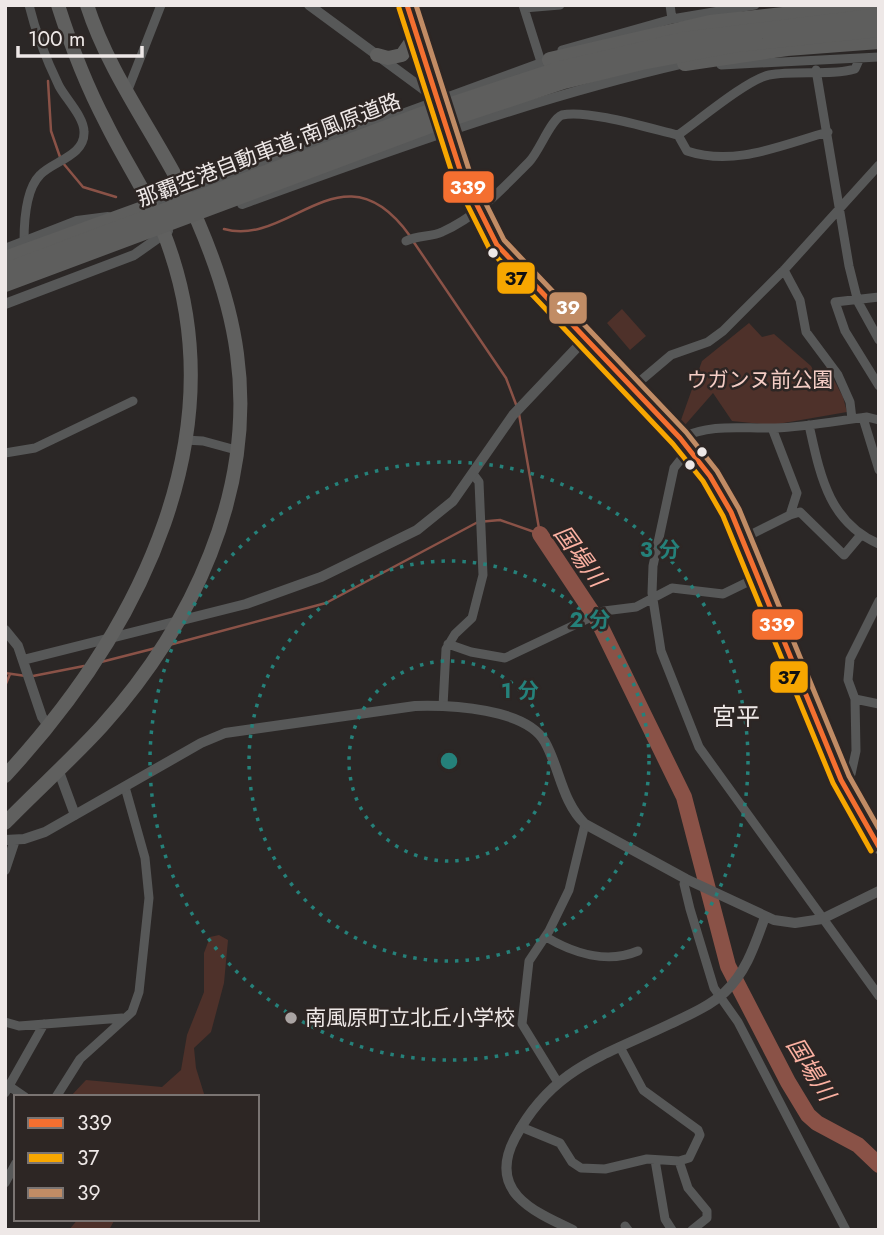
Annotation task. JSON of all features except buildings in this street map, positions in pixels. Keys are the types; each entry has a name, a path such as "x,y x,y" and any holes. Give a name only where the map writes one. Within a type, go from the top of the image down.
{"highway":[{"path":"5,776 49,726 111,638 158,545 172,504 185,440 189,346 180,284 163,233 146,208 78,65 58,5"},
{"path":"5,823 103,725 171,635 203,573 216,537 236,450 240,391 235,343 224,294 197,220 106,54 87,5"},
{"path":"407,5 461,173 478,212 507,257 685,444 721,495 742,538 841,780 879,847"},
{"path":"546,61 752,11 873,5"},
{"name":"那覇空港自動車道;南風原道路","path":"5,271 533,76 683,40 879,16"},
{"path":"377,55 388,58 402,55 414,39 413,23"},
{"path":"685,63 787,48 877,42"},
{"name":"那覇空港自動車道;南風原道路","path":"5,284 428,126 564,81 642,62 738,44 877,42"},
{"path":"5,259 146,208"},
{"path":"5,292 163,233"}],"street":[{"path":"24,242 31,189 40,175 80,147 85,137 84,128 60,88 36,35 29,5"},
{"path":"127,92 161,5"},
{"path":"309,5 438,100"},
{"path":"546,61 524,7 560,5"},
{"path":"670,5 672,19"},
{"path":"5,249 85,218 104,218 134,208 146,208 546,61 558,51 672,19 752,11"},
{"path":"678,135 759,78 816,70 855,69 860,58 877,42"},
{"path":"5,304 122,260 163,233 197,220 448,130 598,83 685,63 694,67 860,58"},
{"path":"816,70 857,299 879,340"},
{"path":"408,240 422,235 438,234 478,212 538,153 554,120 563,115 600,117 678,135 687,151 709,158 736,158 828,132"},
{"path":"632,388 671,355 708,342 723,331 784,270 879,165"},
{"path":"784,270 800,300 806,332 842,384 850,402 852,419"},
{"path":"879,297 835,302 845,331 879,386"},
{"path":"24,663 284,591 401,539 442,512 531,393 585,339"},
{"path":"5,453 36,448 133,401"},
{"path":"863,418 879,470"},
{"path":"879,420 863,418 772,428 731,426 700,429 685,444 674,468 653,566 653,596 661,651 697,743 879,996"},
{"path":"809,425 827,496 860,536 879,544"},
{"path":"772,428 797,493 790,515"},
{"path":"185,440 203,440 236,450"},
{"path":"443,706 448,644 472,618 483,575 479,482 473,474"},
{"path":"742,538 800,512 844,555 860,536"},
{"path":"448,644 471,652 505,658 604,611 636,607 672,588 723,594 758,577"},
{"path":"841,780 851,774 856,751 855,699 848,680 850,659 879,601"},
{"path":"5,630 18,646 42,717 49,726"},
{"path":"855,699 879,704"},
{"path":"5,870 10,840 37,836 201,743 236,730 415,706 443,706 501,716 530,726 545,743 569,803 585,824 690,881 765,917 795,922 822,919 879,891"},
{"path":"58,769 75,815"},
{"path":"57,1095 80,1059 122,1018 132,1012 139,992 149,898 145,858 125,787"},
{"path":"557,1081 521,1019 529,961 546,937 569,890 585,824"},
{"path":"690,881 684,884 690,909 723,994 846,1230"},
{"path":"573,1230 524,1205 513,1191 506,1167 511,1145 521,1127 557,1081 723,994 744,969 765,917"},
{"path":"546,937 578,954 626,956 638,951"},
{"path":"5,1022 19,1026 122,1018"},
{"path":"6,1088 44,1024"},
{"path":"521,1127 561,1143 572,1162 581,1168 604,1169 647,1159 679,1161 692,1154 700,1135 698,1130 643,1090 620,1047"},
{"path":"655,1160 665,1219 672,1230"},
{"path":"679,1161 688,1188 706,1210 708,1218 692,1230"},
{"path":"5,1183 14,1167"}],"green space":[{"path":"622,309 646,336 630,350 607,323"},
{"name":"ウガンヌ前公園","path":"749,323 762,337 774,334 811,366 816,375 827,367 843,397 847,412 772,425 732,421 713,393 685,425 681,420 702,361"},
{"path":"219,935 228,940 224,983 211,1032 194,1048 196,1068 204,1095 72,1095 86,1080 162,1087 181,1070 187,1035 204,992 204,953 210,937"},
{"path":"76,1221 114,1221 109,1230 69,1230"}],"waterway":[{"path":"48,81 51,131 60,157"},
{"path":"63,163 83,187 116,197"},
{"path":"224,229 248,231 271,225 339,197 362,198 385,209 410,236"},
{"path":"413,241 506,378 517,407"},
{"path":"519,414 540,534"},
{"name":"国場川","path":"169,645 326,603 478,522 500,520 540,534"},
{"name":"国場川","path":"540,534 598,621 684,797 728,966 788,1082 808,1115 817,1123 858,1145 879,1165"},
{"name":"国場川","path":"101,662 156,648"},
{"name":"国場川","path":"33,676 84,666"},
{"name":"国場川","path":"5,673 26,676"},
{"path":"5,686 10,674"}],"transit line":[{"name":"339","path":"407,5 461,173 497,245 680,438 710,476 731,512 841,780 879,847"},
{"name":"39","path":"416,5 469,170 504,240 686,432 717,471 739,509 849,776 879,829"},
{"name":"37","path":"399,8 453,176 490,250 673,444 703,481 723,516 833,783 871,851"}],"place":[{"name":"南風原町立北丘小学校","path":"291,1018"}],"district":[{"name":"宮平","path":"736,717"}]}
